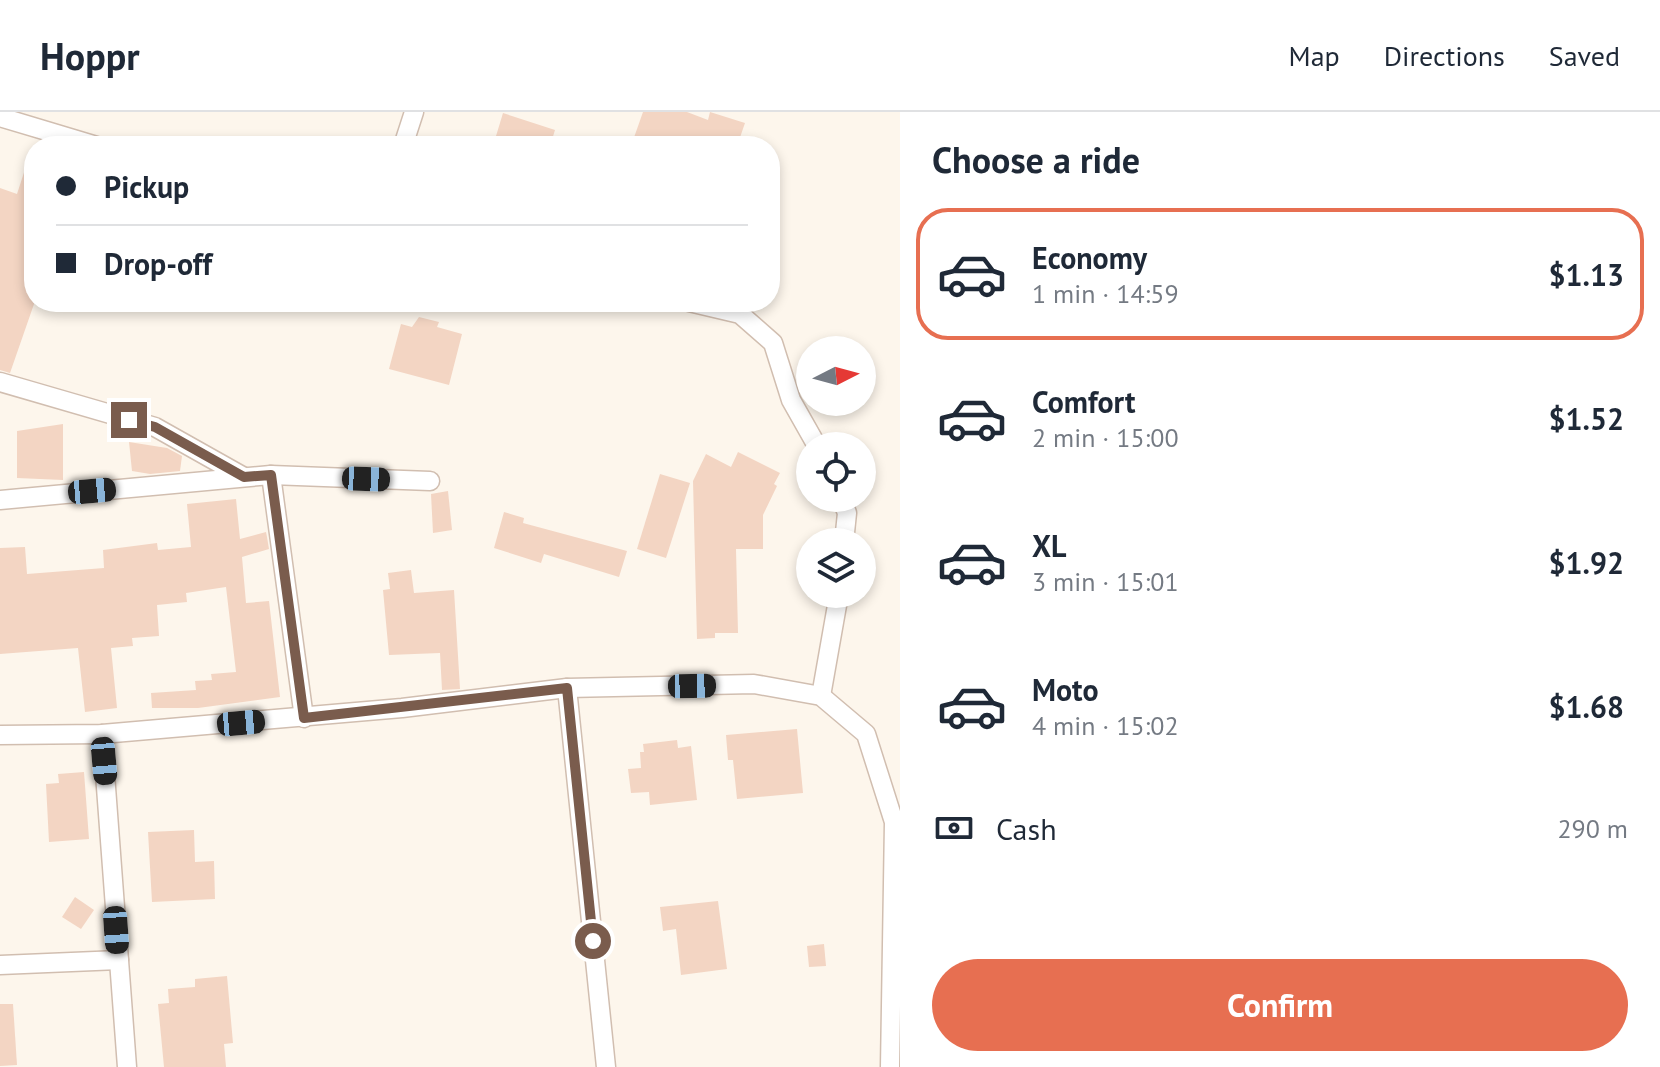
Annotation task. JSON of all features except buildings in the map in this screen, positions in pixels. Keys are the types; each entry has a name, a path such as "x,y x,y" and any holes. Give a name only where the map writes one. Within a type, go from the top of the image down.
{"street":[{"path":"406,136 414,112"},
{"path":"0,117 64,136"},
{"path":"732,312 740,314 773,343 791,400 809,432"},
{"path":"0,382 155,427 244,477"},
{"path":"271,475 304,718"},
{"path":"0,500 271,475 430,481"},
{"path":"821,696 837,608"},
{"path":"0,735 102,734 304,718 567,688 754,684 821,696 866,734 894,822 890,1067"},
{"path":"567,688 606,1067"},
{"path":"102,734 127,1067"},
{"path":"0,965 119,960"}],"route":[{"path":"129,420 155,427 244,477 271,475 304,718 567,688 593,941"}]}
